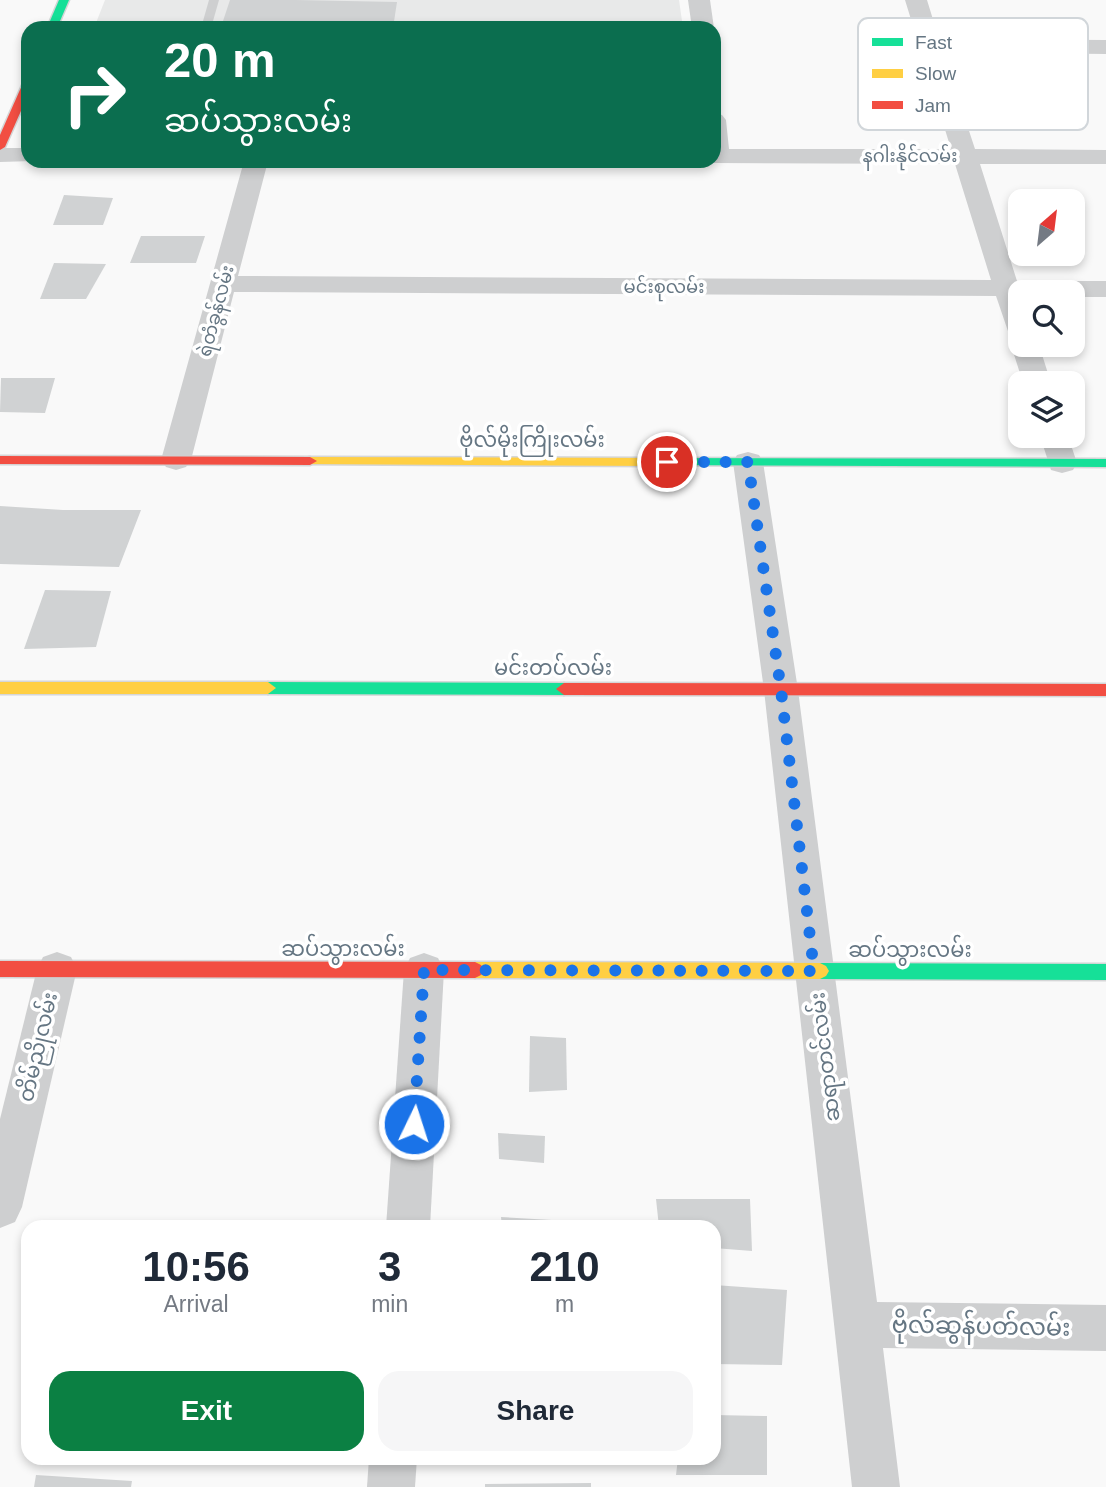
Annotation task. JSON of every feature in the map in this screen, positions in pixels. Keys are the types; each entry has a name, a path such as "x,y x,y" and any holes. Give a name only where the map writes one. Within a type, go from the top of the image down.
{"street":[{"path":"55,21 64,0"},
{"path":"699,0 702,21"},
{"path":"916,0 921,18"},
{"path":"1088,47 1106,47"},
{"path":"0,146 21,99"},
{"path":"957,130 1008,292"},
{"path":"0,155 21,155"},
{"name":"နဂါးနိုင်လမ်း","path":"721,156 1106,157"},
{"name":"ရဲတံခွန်လမ်း","path":"176,460 254,168"},
{"name":"မင်းစုလမ်း","path":"223,285 1106,289"},
{"name":"ဗိုလ်မိုးကြိုးလမ်း","path":"0,460 748,462 1058,449 1106,463"},
{"name":"ဆရာတင်လမ်း","path":"748,462 781,690 876,1487"},
{"name":"မင်းတပ်လမ်း","path":"0,688 1106,690"},
{"name":"ဆပ်သွားလမ်း","path":"0,969 1106,972"},
{"name":"တိမ်ညိုလမ်း","path":"0,1208 57,969"},
{"path":"408,1220 424,970"},
{"name":"ဗိုလ်ဆွန်ပတ်လမ်း","path":"857,1325 1106,1328"},
{"path":"391,1487 393,1465"}],"lane":[{"path":"208,21 214,0"}],"shaded area":[{"path":"105,0 679,0 682,21 97,21"}],"building":[{"path":"230,0 397,2 394,21 223,21"},
{"path":"64,195 113,198 103,225 53,225"},
{"path":"141,236 205,236 196,263 130,263"},
{"path":"54,263 106,264 86,299 40,299"},
{"path":"1,378 55,378 45,413 0,412"},
{"path":"0,506 63,510 141,510 119,567 0,564"},
{"path":"45,590 111,591 96,647 24,649"},
{"path":"530,1036 566,1038 567,1090 529,1092"},
{"path":"498,1133 545,1136 544,1163 499,1159"},
{"path":"656,1199 750,1199 752,1251 721,1249 721,1220 658,1220"},
{"path":"501,1217 553,1220 501,1220"},
{"path":"721,1285 787,1290 782,1365 721,1364"},
{"path":"721,1415 767,1416 767,1475 676,1475 677,1465 721,1465"},
{"path":"36,1475 132,1481 131,1487 34,1487"},
{"path":"591,1483 591,1487 485,1487 485,1484"}],"traffic: fast":[{"path":"55,21 64,0"},
{"path":"657,462 1106,463"},
{"path":"268,688 564,689"},
{"path":"820,971 1106,972"}],"traffic: slow":[{"path":"310,461 657,462"},
{"path":"0,688 268,688"},
{"path":"475,970 820,971"}],"traffic: jam":[{"path":"0,147 21,99"},
{"path":"0,460 310,461"},
{"path":"564,689 1106,690"},
{"path":"0,969 475,970"}],"route":[{"path":"414,1124 424,970 814,971 781,690 748,462 667,462"}]}
